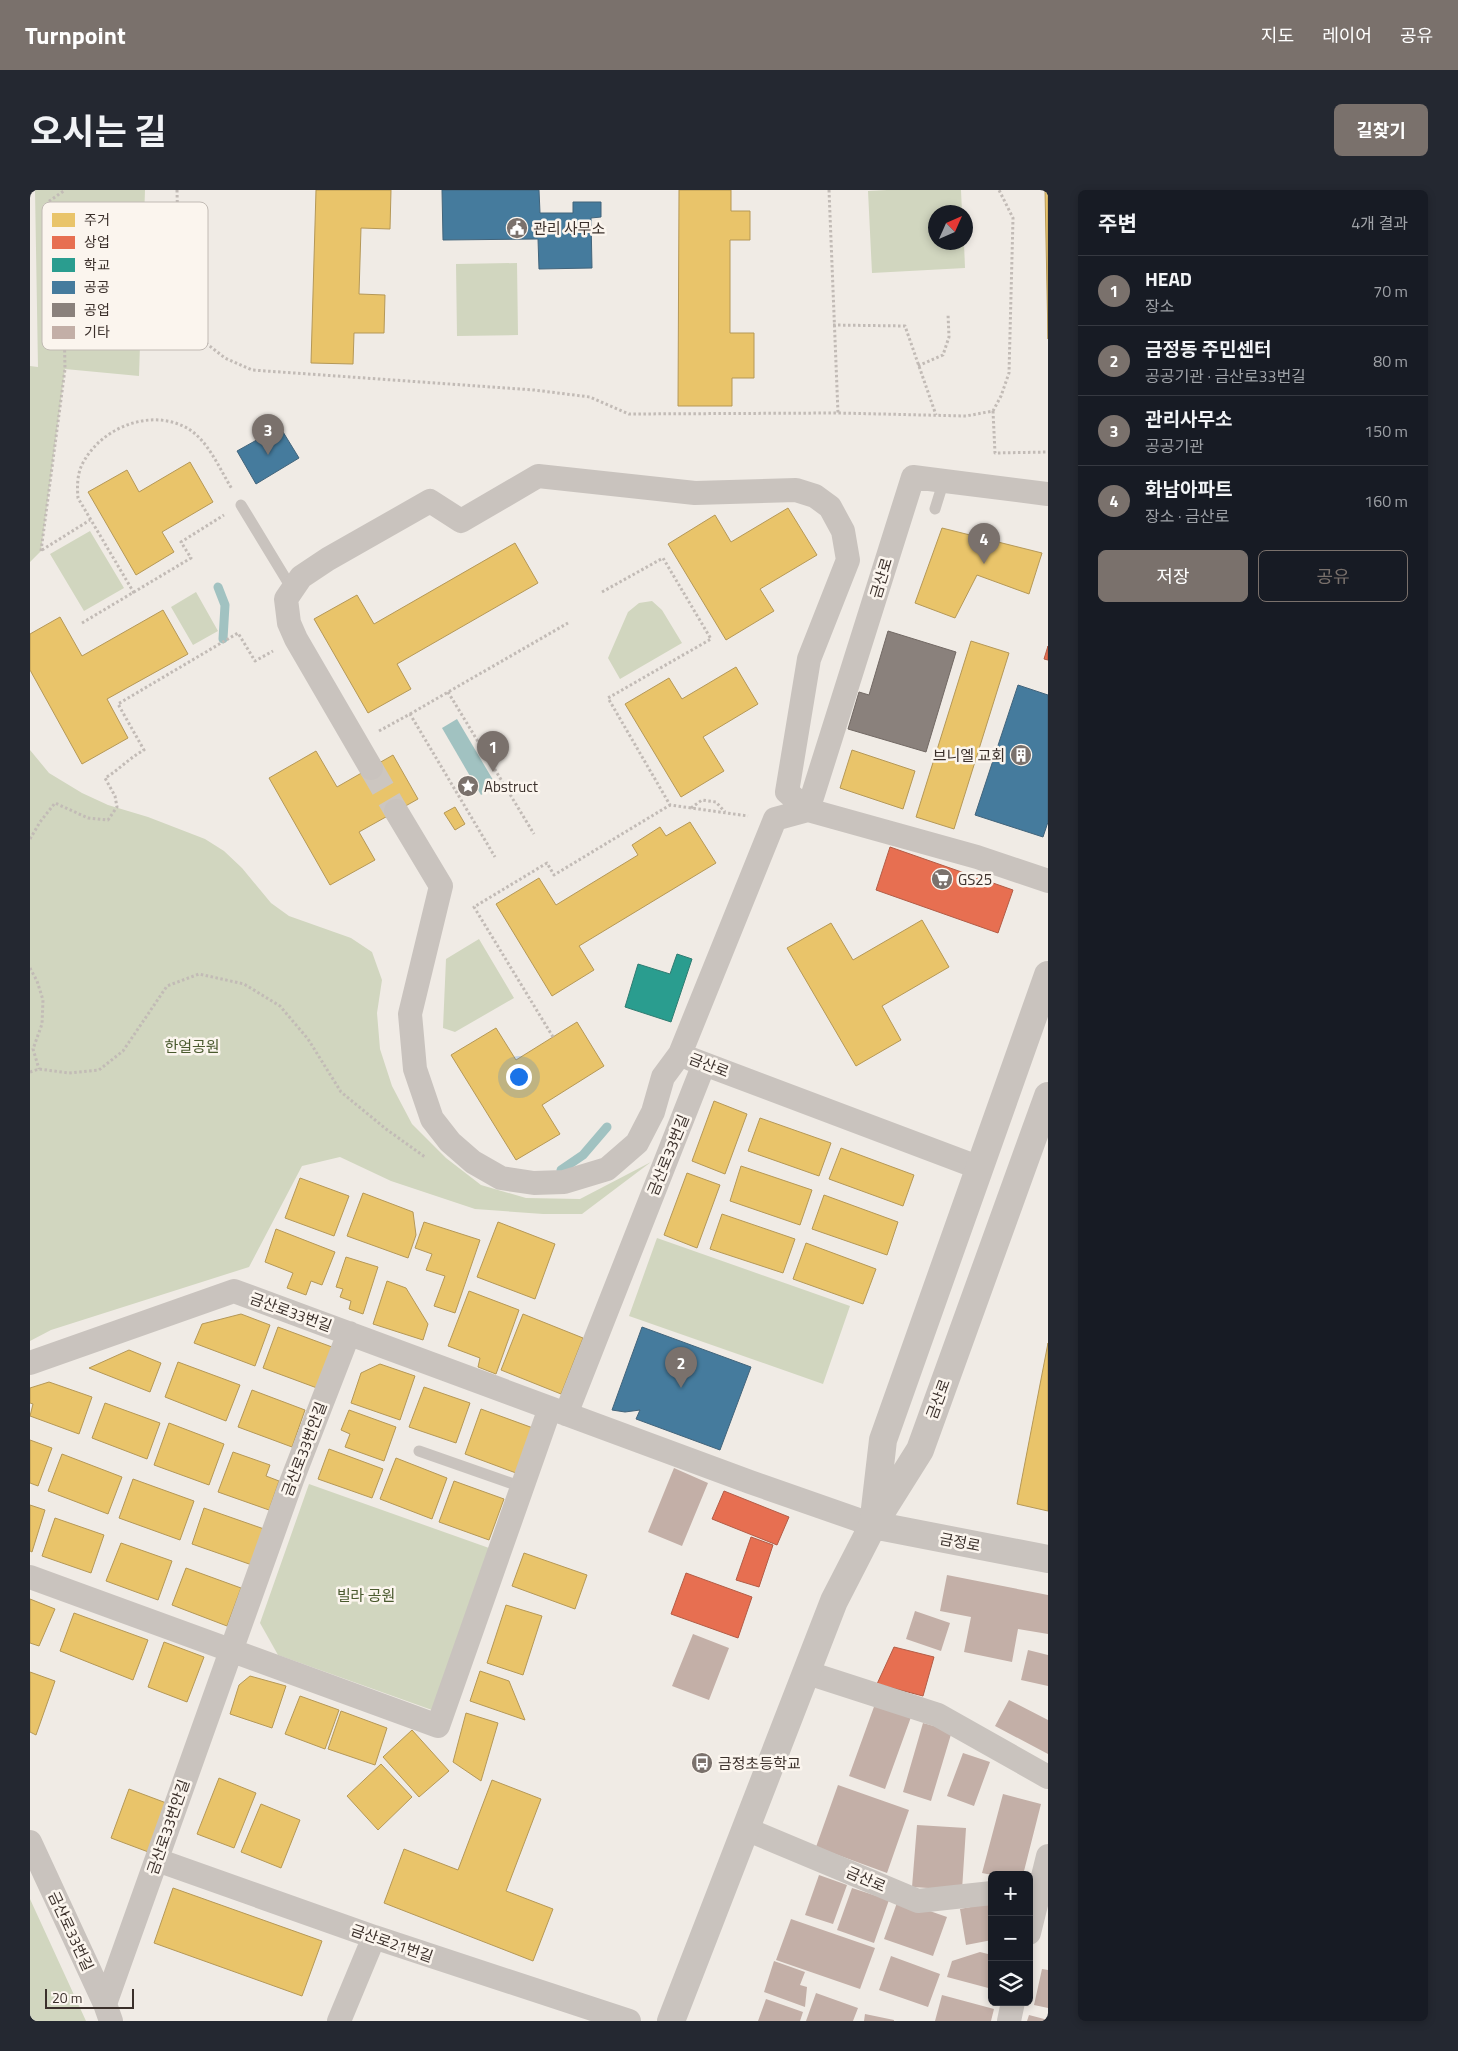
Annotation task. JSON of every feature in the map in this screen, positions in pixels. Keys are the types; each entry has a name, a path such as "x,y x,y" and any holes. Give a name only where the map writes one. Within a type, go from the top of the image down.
{"street":[{"path":"371,768 296,639 289,623 286,599 292,589 301,577 328,559 430,501 461,521 538,476 695,493 796,490 815,496 830,507 843,531 848,560 809,659 787,792 808,810 977,857 1048,881"},
{"name":"금산로","path":"808,810 912,477 1048,494"},
{"path":"775,819 808,810"},
{"path":"396,811 441,886 410,1014 415,1069 432,1119 450,1142 473,1162 500,1178 534,1183 564,1182 607,1169 637,1143 653,1112 663,1077 680,1054"},
{"name":"금산로","path":"775,819 680,1054 980,1168"},
{"name":"금산로","path":"873,1525 883,1440 1048,975"},
{"name":"금산로33번길","path":"231,1650 438,1726 522,1487 558,1411 704,1064"},
{"name":"금산로","path":"670,2021 834,1601 873,1525 920,1450 1048,1096"},
{"name":"금산로33번길","path":"30,1362 234,1291 558,1411 753,1473 873,1525"},
{"name":"금산로33번안길","path":"108,2013 157,1860 231,1650 292,1480 349,1333"},
{"name":"금정로","path":"873,1525 1048,1559"},
{"path":"30,1577 231,1650"},
{"path":"805,1672 938,1715 1048,1777"},
{"name":"금산로","path":"746,1829 918,1901 988,1893"},
{"name":"금산로33번길","path":"30,1842 108,2013"},
{"name":"금산로21번길","path":"157,1860 374,1937 629,2021"},
{"path":"1033,1916 1042,1874"},
{"path":"339,2021 374,1937"},
{"path":"1009,2021 1012,2006"}],"lane":[{"path":"935,509 944,480"},
{"path":"241,505 292,589"},
{"path":"420,1451 522,1487"}],"path":[{"path":"48,202 65,190"},
{"path":"829,190 838,414"},
{"path":"999,190 1013,218 1009,373 1001,396 993,411 995,453 1048,452"},
{"path":"918,366 943,355 949,337 948,314"},
{"path":"833,325 905,326 936,416"},
{"path":"208,345 225,358 252,370 534,390 590,397 629,414 966,416 993,411"},
{"path":"65,350 65,369 41,551 90,520"},
{"path":"82,623 134,593 191,558 181,542 241,505 202,439 186,428 169,421 149,420 129,423 109,434 84,461 77,481 78,498 134,593"},
{"path":"602,592 663,558 711,639 608,698 670,805"},
{"path":"357,744 568,623"},
{"path":"30,839 54,804 88,818 108,820 117,807 115,796 105,778 117,771 130,758 144,750 118,704 238,633 255,662 296,639"},
{"path":"448,692 534,834"},
{"path":"410,714 495,857"},
{"path":"691,809 702,800 716,802 725,813"},
{"path":"553,1036 474,907 547,863 554,875 670,805 775,819"},
{"path":"30,968 37,981 43,1000 42,1024 34,1049 39,1069"},
{"path":"30,1072 39,1069 70,1073 100,1070 123,1052 167,986 199,974 244,984"}],"green space":[{"path":"35,190 145,190 145,202 42,202 42,350 140,350 139,376 65,369 41,551 30,562 30,366 38,367"},
{"path":"961,190 962,205 928,205 928,250 964,250 965,268 872,273 868,191"},
{"path":"517,263 518,335 457,336 456,264"},
{"path":"90,531 124,588 84,611 50,554"},
{"path":"196,592 218,631 193,645 171,607"},
{"path":"652,601 662,610 682,643 620,679 608,658 628,612 639,603"},
{"name":"한얼공원","path":"30,750 49,773 82,793 108,805 148,817 205,839 224,851 242,868 271,903 289,916 351,938 372,952 382,980 377,1013 380,1049 392,1086 412,1124 446,1158 481,1185 526,1198 580,1199 651,1162 582,1214 543,1214 475,1209 391,1181 340,1157 302,1166 249,1267 51,1330 30,1341"},
{"path":"479,939 514,998 455,1032 443,1028 446,959"},
{"path":"657,1238 850,1306 823,1384 629,1316"},
{"name":"빌라 공원","path":"309,1484 489,1548 432,1710 278,1655 260,1623"},
{"path":"30,1899 86,2021 30,2021"}],"water":[{"path":"457,719 496,785 481,795 442,728"}],"building: 주거":[{"path":"316,190 391,190 390,229 361,228 359,294 385,295 384,333 354,333 353,364 311,363"},
{"path":"679,190 731,190 731,211 750,211 750,240 730,240 730,333 754,333 754,378 732,378 732,406 678,406"},
{"path":"1045,190 1048,190 1048,339"},
{"path":"190,462 213,502 162,532 174,552 136,575 88,492 127,470 139,492"},
{"path":"788,508 817,555 760,589 774,611 726,640 668,544 715,515 731,542"},
{"path":"942,528 1042,553 1029,594 977,575 955,618 915,603"},
{"path":"515,543 538,583 397,664 411,689 368,713 314,619 357,595 374,624"},
{"path":"163,610 188,654 107,699 128,738 82,764 30,670 30,634 60,617 82,656"},
{"path":"971,641 1009,653 954,829 916,817"},
{"path":"736,667 758,704 703,737 724,771 681,797 625,704 669,678 682,699"},
{"path":"852,750 915,771 903,809 840,788"},
{"path":"316,751 337,787 393,755 418,799 359,832 375,860 330,885 269,778"},
{"path":"455,807 465,824 455,830 444,813"},
{"path":"690,822 716,863 579,946 594,970 552,996 496,904 539,878 556,905 638,855 632,845 660,827 666,836"},
{"path":"922,920 949,967 882,1006 901,1040 856,1066 787,948 831,923 853,960"},
{"path":"577,1022 604,1066 542,1105 560,1134 516,1160 451,1055 496,1028 516,1060"},
{"path":"714,1101 747,1114 725,1174 692,1161"},
{"path":"760,1118 831,1143 819,1176 748,1151"},
{"path":"841,1148 914,1175 903,1206 829,1179"},
{"path":"741,1166 812,1190 800,1225 730,1201"},
{"path":"687,1173 720,1185 697,1248 664,1235"},
{"path":"300,1178 349,1196 334,1236 285,1218"},
{"path":"363,1193 413,1212 416,1235 408,1258 347,1236"},
{"path":"824,1195 898,1222 887,1255 812,1229"},
{"path":"722,1214 795,1239 783,1273 710,1249"},
{"path":"424,1222 480,1240 455,1313 434,1306 445,1276 426,1270 432,1254 415,1248"},
{"path":"498,1222 555,1244 535,1299 477,1277"},
{"path":"276,1229 335,1252 322,1285 311,1281 306,1295 287,1288 293,1273 265,1262"},
{"path":"806,1243 876,1269 863,1304 793,1279"},
{"path":"346,1257 378,1267 363,1314 349,1309 351,1301 340,1297 343,1289 336,1287"},
{"path":"387,1281 406,1288 428,1324 423,1340 373,1324"},
{"path":"469,1291 519,1310 496,1374 478,1367 480,1358 448,1346"},
{"path":"241,1314 270,1325 255,1366 194,1343 202,1324"},
{"path":"523,1314 583,1338 561,1394 501,1370"},
{"path":"278,1327 332,1347 317,1388 263,1368"},
{"path":"1048,1343 1048,1511 1017,1504"},
{"path":"129,1350 161,1363 150,1392 89,1368"},
{"path":"178,1362 240,1385 226,1421 165,1397"},
{"path":"380,1364 415,1376 400,1420 351,1403 361,1373"},
{"path":"49,1382 92,1397 79,1434 30,1416 33,1404 30,1403 30,1388"},
{"path":"424,1387 470,1403 456,1443 409,1427"},
{"path":"252,1390 305,1410 292,1447 238,1427"},
{"path":"105,1403 160,1423 147,1459 92,1438"},
{"path":"481,1409 533,1428 516,1473 465,1454"},
{"path":"349,1410 396,1427 384,1461 345,1447 350,1434 341,1430"},
{"path":"169,1423 224,1444 209,1485 154,1465"},
{"path":"30,1440 52,1448 38,1486 30,1483"},
{"path":"329,1449 383,1469 372,1498 318,1479"},
{"path":"233,1452 270,1465 266,1476 279,1481 269,1510 218,1492"},
{"path":"62,1454 122,1477 108,1514 48,1491"},
{"path":"396,1458 447,1478 432,1519 380,1499"},
{"path":"133,1479 194,1501 180,1540 119,1518"},
{"path":"454,1481 504,1499 489,1540 439,1522"},
{"path":"30,1505 45,1510 32,1552 30,1551"},
{"path":"204,1508 264,1529 252,1565 192,1544"},
{"path":"55,1518 104,1535 91,1573 42,1556"},
{"path":"121,1543 172,1561 158,1600 106,1581"},
{"path":"524,1553 587,1575 575,1609 512,1586"},
{"path":"186,1568 241,1588 227,1626 172,1605"},
{"path":"30,1599 55,1609 39,1646 30,1643"},
{"path":"506,1605 542,1616 523,1675 487,1663"},
{"path":"74,1613 148,1640 133,1680 60,1651"},
{"path":"164,1642 204,1657 187,1702 148,1687"},
{"path":"480,1671 509,1681 525,1720 470,1701"},
{"path":"30,1672 55,1681 36,1735 30,1732"},
{"path":"250,1676 286,1686 272,1728 230,1714 239,1685"},
{"path":"300,1696 339,1710 325,1749 285,1734"},
{"path":"341,1711 387,1728 375,1765 328,1749"},
{"path":"466,1713 498,1723 481,1781 453,1762"},
{"path":"412,1730 449,1771 419,1797 383,1757"},
{"path":"381,1764 412,1797 378,1830 347,1796"},
{"path":"219,1778 256,1793 234,1848 197,1834"},
{"path":"492,1780 541,1799 506,1891 553,1909 533,1961 384,1903 404,1849 458,1870"},
{"path":"129,1789 169,1804 151,1853 111,1838"},
{"path":"261,1804 300,1820 281,1868 241,1852"},
{"path":"173,1888 322,1941 302,1996 154,1943"}],"building: 상업":[{"path":"1048,646 1048,660 1044,659"},
{"path":"890,847 1013,890 998,933 876,890"},
{"path":"724,1491 789,1517 777,1545 712,1519"},
{"path":"751,1537 773,1545 759,1587 736,1580"},
{"path":"686,1573 752,1597 738,1638 671,1614"},
{"path":"894,1647 934,1657 923,1696 877,1684"}],"building: 학교":[{"path":"677,954 692,959 671,1022 625,1007 638,964 670,974"}],"building: 공공":[{"name":"관리 사무소","path":"442,190 539,190 540,213 573,213 573,202 601,202 601,217 591,218 592,268 539,269 538,239 443,240"},
{"path":"280,427 299,458 256,484 237,451"},
{"name":"브니엘 교회","path":"1018,685 1048,695 1048,822 1043,837 975,815"},
{"path":"642,1327 751,1367 720,1450 636,1419 640,1410 625,1412 612,1410"}],"building: 공업":[{"path":"888,631 956,652 926,752 848,729 859,692 869,695"}],"building: 기타":[{"path":"674,1468 708,1483 682,1546 648,1532"},
{"path":"947,1575 1048,1595 1048,1634 1018,1629 1012,1662 964,1652 971,1617 940,1611"},
{"path":"915,1611 950,1623 941,1651 906,1639"},
{"path":"693,1634 729,1648 709,1700 672,1686"},
{"path":"1028,1650 1048,1655 1048,1686 1021,1680"},
{"path":"1009,1700 1048,1720 1048,1754 995,1726"},
{"path":"875,1704 911,1717 885,1789 849,1776"},
{"path":"923,1723 952,1731 931,1801 903,1792"},
{"path":"963,1753 990,1762 974,1806 947,1796"},
{"path":"838,1785 909,1810 887,1873 816,1847"},
{"path":"1003,1794 1041,1804 1024,1871 988,1871 988,1874 982,1873"},
{"path":"917,1825 966,1828 962,1890 912,1887"},
{"path":"819,1875 847,1885 833,1924 805,1915"},
{"path":"852,1888 889,1900 874,1943 837,1930"},
{"path":"898,1900 947,1917 933,1956 884,1939"},
{"path":"988,1904 988,1941 966,1945 960,1909"},
{"path":"791,1919 875,1948 860,1989 776,1960"},
{"path":"980,1952 988,1954 988,1988 947,1977 952,1961"},
{"path":"891,1956 940,1974 928,2007 879,1990"},
{"path":"774,1961 805,1972 800,1985 807,1987 805,2007 764,1992"},
{"path":"1042,1969 1048,1970 1048,2008 1034,2005"},
{"path":"816,1993 858,2008 853,2021 806,2021"},
{"path":"942,1995 994,2009 991,2021 935,2021"},
{"path":"766,1999 803,2012 800,2021 758,2021"},
{"path":"865,2014 894,2020 894,2021 864,2021"},
{"path":"1029,2015 1048,2020 1048,2021 1027,2021"}],"waterway":[{"path":"218,587 225,605 223,639"},
{"path":"561,1170 583,1155 607,1127"}],"tunnel":[{"path":"371,768 396,811"}],"place":[{"name":"관리 사무소","path":"517,228"},
{"name":"관리사무소","path":"268,455"},
{"name":"화남아파트","path":"984,564"},
{"name":"브니엘 교회","path":"1021,755"},
{"name":"HEAD","path":"493,772"},
{"name":"Abstruct","path":"468,786"},
{"name":"GS25","path":"942,879"},
{"name":"금정동 주민센터","path":"681,1388"},
{"name":"금정초등학교","path":"702,1763"}]}
